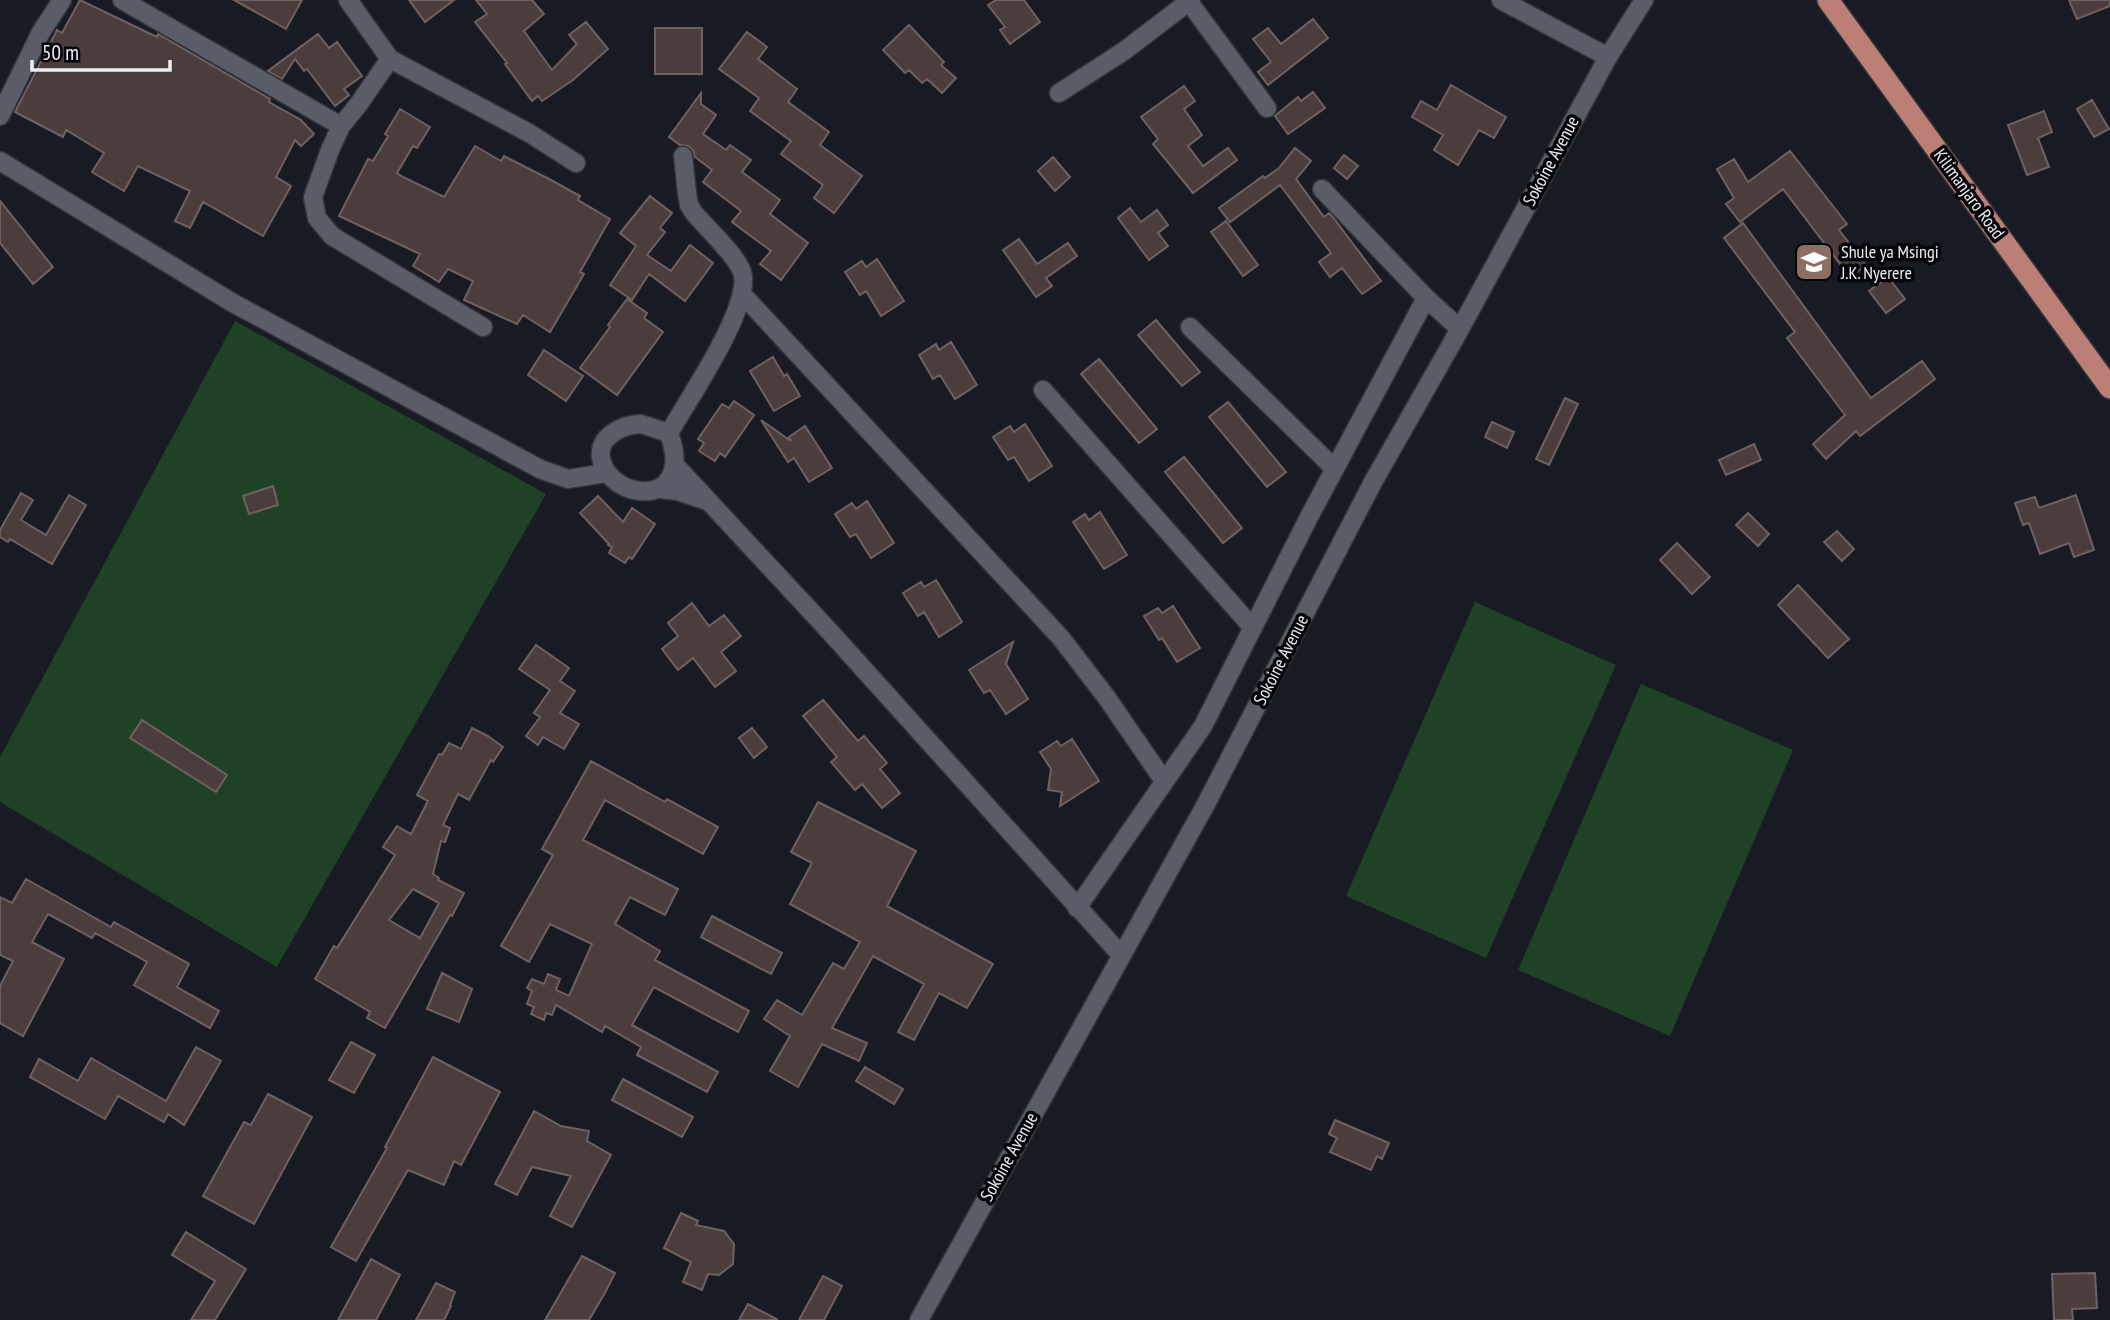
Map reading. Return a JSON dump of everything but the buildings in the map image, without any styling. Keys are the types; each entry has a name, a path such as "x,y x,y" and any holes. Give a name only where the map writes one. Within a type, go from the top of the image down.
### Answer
{"main road":[{"name":"Kilimanjaro Road","path":"1828,0 2110,388"}],"street":[{"path":"0,116 41,32 62,0"},
{"path":"122,0 341,126"},
{"path":"348,0 390,59 529,133 576,163"},
{"path":"1501,0 1608,57"},
{"name":"Sokoine Avenue","path":"919,1320 1206,804 1373,482 1460,329 1608,57 1644,0"},
{"path":"1059,93 1124,51 1190,1 1267,108"},
{"path":"390,59 341,126 313,197 317,218 332,236 483,327"},
{"path":"661,489 670,479 675,465 669,433 737,314 743,295 742,272 735,260 689,205 683,156"},
{"path":"0,162 233,303 540,470 568,479 606,473"},
{"path":"1322,188 1426,298 1460,329"},
{"path":"743,295 1061,638 1107,698 1164,781"},
{"path":"1077,908 1203,726 1426,298"},
{"path":"1190,327 1335,469"},
{"path":"1043,390 1253,628"},
{"path":"669,433 641,424 627,425 613,432 603,442 601,456 606,473 617,483 633,491 678,491 710,502"},
{"path":"675,465 832,634 1121,955"}],"green space":[{"path":"235,321 546,494 277,967 0,802 0,757"},
{"path":"1475,602 1616,665 1486,958 1346,896"},
{"path":"1641,684 1793,750 1670,1036 1518,970"}],"place":[{"name":"Shule ya Msingi J.K. Nyerere","path":"1814,262"}]}
